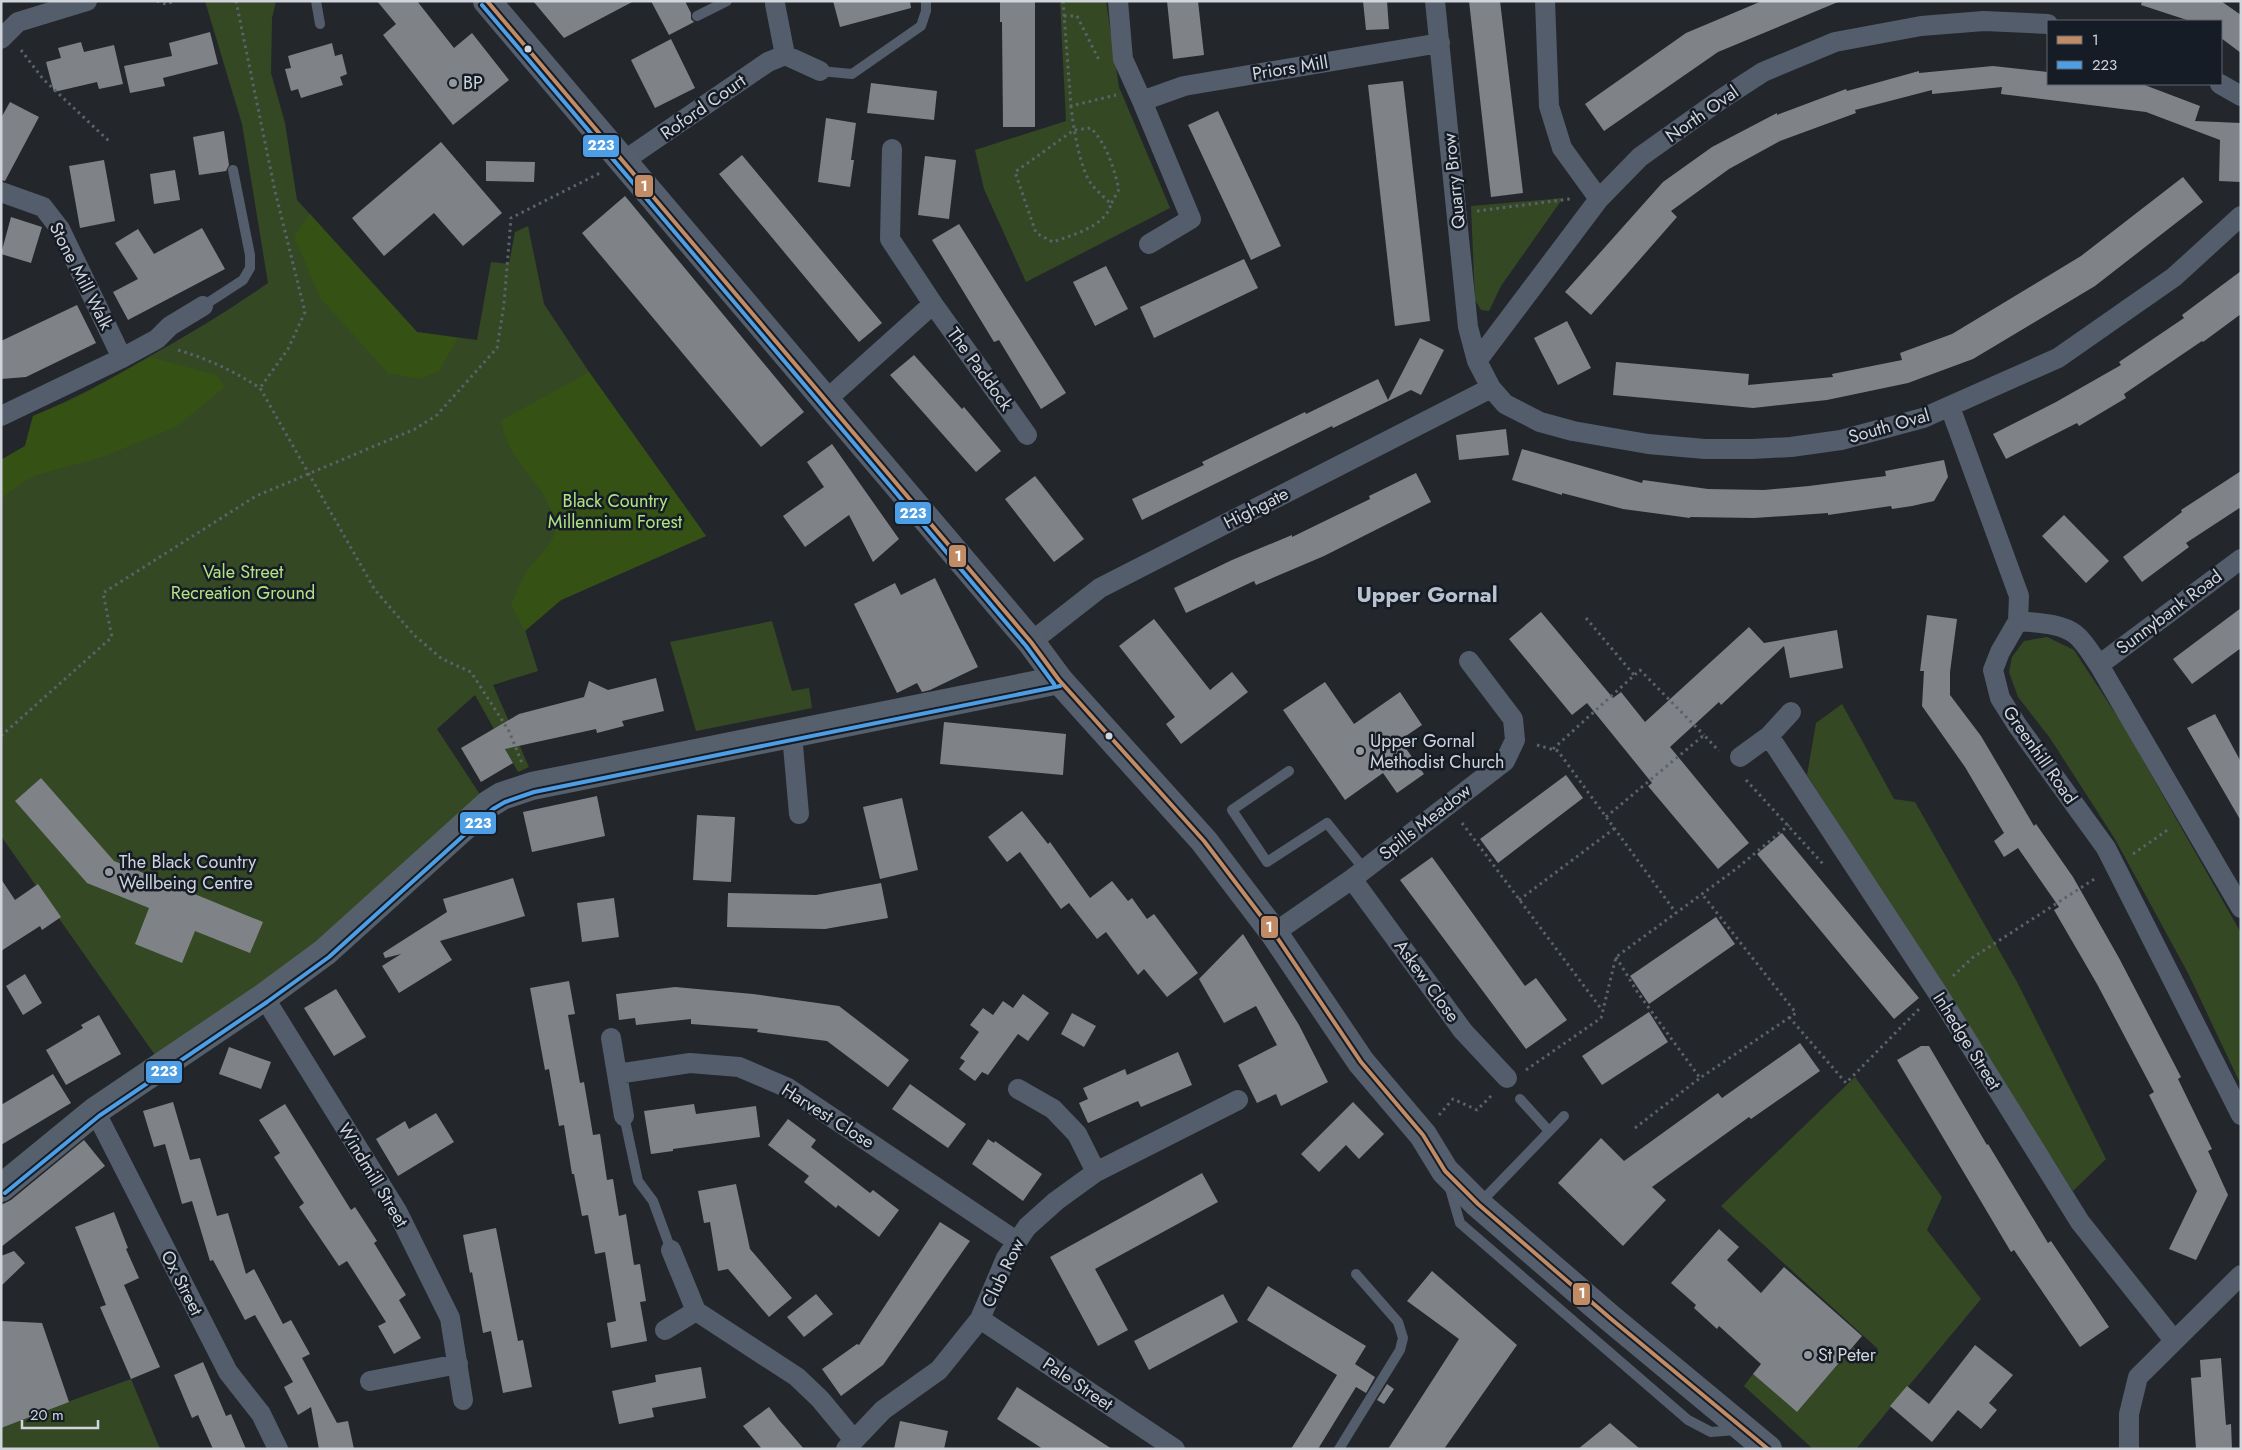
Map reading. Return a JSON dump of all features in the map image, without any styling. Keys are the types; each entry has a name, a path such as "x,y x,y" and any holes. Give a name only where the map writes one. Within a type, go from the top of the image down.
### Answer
{"main road":[{"path":"487,1 1031,642 1059,680 1204,841 1274,933 1361,1062 1423,1135 1445,1171 1478,1204 1610,1318 1768,1449"}],"street":[{"path":"5,36 18,22 87,1"},
{"path":"1118,1 1123,59 1191,219 1149,244"},
{"name":"Quarry Brow","path":"1435,1 1468,327 1477,361"},
{"path":"1545,1 1549,106 1562,148 1599,200"},
{"path":"774,2 785,55 820,71"},
{"name":"North Oval","path":"1477,361 1599,200 1640,157 1763,72 1835,42 1921,26 1984,21 2047,24"},
{"name":"Priors Mill","path":"1139,95 1440,43"},
{"name":"Roford Court","path":"622,162 768,62 785,55"},
{"path":"2222,85 2241,96"},
{"name":"The Paddock","path":"892,149 890,239 933,304 1027,435"},
{"name":"Stone Mill Walk","path":"1,192 44,207 60,229 122,358"},
{"name":"South Oval","path":"1491,388 1505,404 1540,422 1573,431 1648,444 1752,449 1791,447 1841,440 1914,420 1950,407 2058,358 2174,277 2241,216"},
{"path":"825,401 933,304"},
{"path":"1,416 122,358 151,342 170,326 203,306"},
{"path":"1477,361 1491,388"},
{"name":"Highgate","path":"1031,642 1100,588 1491,388"},
{"path":"1950,407 2019,596 2018,621 2056,626 2075,634 2099,665 2241,908"},
{"name":"Sunnybank Road","path":"2099,665 2241,560"},
{"name":"Greenhill Road","path":"2018,621 1993,670 2000,698 2017,725 2106,848 2241,1115"},
{"path":"1469,661 1513,719 1515,740"},
{"path":"1,1188 95,1111 264,997 325,952 489,804 502,796 532,786 1059,680"},
{"path":"1740,757 1769,736 1791,712"},
{"path":"792,734 799,814"},
{"name":"Inhedge Street","path":"1769,736 1937,992 2080,1222 2174,1339"},
{"name":"Spills Meadow","path":"1274,933 1358,874 1505,761 1515,740"},
{"name":"Askew Close","path":"1358,874 1463,1031 1510,1079"},
{"name":"Windmill Street","path":"264,997 397,1210 450,1318 464,1400"},
{"path":"611,1038 624,1116"},
{"name":"Harvest Close","path":"616,1074 690,1063 739,1067 788,1088 1016,1241"},
{"path":"1018,1089 1053,1109 1077,1134 1096,1172"},
{"name":"Club Row","path":"850,1444 883,1410 939,1370 980,1319 1006,1258 1026,1227 1056,1201 1096,1172 1238,1100"},
{"name":"Ox Street","path":"95,1111 228,1372 261,1414 278,1449"},
{"path":"671,1250 696,1311 796,1377 820,1399 850,1444"},
{"path":"2129,1449 2129,1414 2138,1377 2174,1339 2241,1275"},
{"path":"665,1330 696,1311"},
{"name":"Pale Street","path":"980,1319 1162,1445"},
{"path":"370,1381 458,1364"}],"lane":[{"path":"316,1 320,24"},
{"path":"697,16 727,1"},
{"path":"820,71 852,74 920,26 926,11 926,1"},
{"path":"203,306 243,280 250,268 250,255 233,170"},
{"path":"1289,770 1232,810 1267,862 1327,823 1358,874"},
{"path":"1520,1099 1549,1131"},
{"path":"624,1116 638,1181 653,1201 671,1250"},
{"path":"1478,1204 1564,1116"},
{"path":"1445,1171 1460,1223 1688,1420 1711,1432 1746,1430"},
{"path":"1339,1449 1400,1350 1403,1338 1398,1322 1356,1274"}],"path":[{"path":"157,1 166,4 175,1"},
{"path":"236,1 275,191 305,312 288,349 260,388"},
{"path":"1063,1 1075,141 1091,184 1111,204"},
{"path":"1064,16 1077,16 1104,68"},
{"path":"5,36 43,79 111,143"},
{"path":"1112,86 1117,94"},
{"path":"1071,106 1117,94 1139,95"},
{"path":"1091,128 1100,138 1113,165 1119,189 1111,204 1110,210 1089,229 1052,242 1036,233 1015,172 1074,130 1091,128"},
{"path":"1,736 112,637 104,593 256,496 415,429 437,415 497,348 504,304 511,218 622,162"},
{"path":"1457,214 1571,199 1586,182"},
{"path":"151,342 201,357 234,371 260,388 375,590 414,635 442,659 470,672 510,731 532,786"},
{"path":"1586,618 1634,675"},
{"path":"1553,749 1640,670 1724,757 1740,757"},
{"path":"1606,817 1704,735"},
{"path":"1515,740 1558,751 1676,913"},
{"path":"1423,1135 1453,1099 1477,1110 1510,1079 1601,1018 1616,957 1702,894 1789,825 1744,778"},
{"path":"1448,805 1602,1010"},
{"path":"1789,1017 1846,1083 1972,958 2116,866 2187,816"},
{"path":"1519,900 1615,828"},
{"path":"1635,1128 1700,1078 1796,1013 1702,894"},
{"path":"1616,957 1638,993 1700,1078"}],"green space":[{"name":"Vale Street Recreation Ground","path":"205,1 276,1 272,18 271,73 285,123 297,200 417,332 477,340 491,262 509,264 515,232 528,226 544,304 589,372 706,536 561,600 525,630 538,671 493,685 529,767 518,772 475,695 437,729 481,796 283,975 155,1055 1,836 1,460 25,446 33,416 104,382 177,341 268,283 242,124"},
{"path":"1060,1 1106,1 1119,87 1170,208 1026,282 984,189 975,150 1066,121"},
{"path":"1563,198 1501,286 1489,311 1481,310 1475,300 1471,206"},
{"path":"310,214 417,332 458,338 439,371 420,379 388,373 321,299 294,237"},
{"path":"150,357 216,375 225,387 176,427 105,456 33,476 1,498 1,460 25,446 33,416 74,399"},
{"name":"Black Country Millennium Forest","path":"589,372 706,536 561,600 525,631 511,604 524,576 553,538 556,523 539,489 509,446 502,420"},
{"path":"772,621 792,691 809,688 812,708 696,731 670,642"},
{"path":"2047,637 2074,650 2123,725 2241,933 2241,1085 2188,973 2115,839 2050,738 2018,697 2009,672 2012,657 2024,641"},
{"path":"1842,704 1894,799 1915,802 2017,982 2106,1159 2073,1191 1807,775 1816,723"},
{"path":"1855,1077 1942,1197 1927,1230 1981,1299 1856,1449 1813,1449 1744,1386 1753,1374 1797,1412 1853,1347 1869,1360 1878,1349 1721,1206"},
{"path":"131,1379 160,1449 1,1449 1,1426"}],"building":[{"path":"377,1 417,1 454,48 472,33 509,80 453,125 383,35 396,24"},
{"path":"533,1 634,1 564,38"},
{"path":"651,1 685,1 691,13 691,19 694,22 669,35"},
{"path":"833,1 910,1 911,8 840,27"},
{"path":"1000,1 1035,1 1035,127 1003,127"},
{"path":"1167,1 1198,1 1204,55 1173,59"},
{"path":"1363,1 1387,1 1389,29 1366,30"},
{"path":"1469,1 1500,1 1523,193 1491,197"},
{"path":"1762,1 1838,2 1718,52 1604,131 1585,104 1686,33"},
{"path":"2142,1 2221,1 2241,15 2241,53 2222,39 2222,20 2187,20 2141,5"},
{"path":"210,32 218,64 163,78 165,86 130,93 124,66 172,56 169,43"},
{"path":"671,39 695,88 655,108 631,60"},
{"path":"81,42 84,52 114,45 123,84 99,89 97,82 54,92 46,62 61,58 58,48"},
{"path":"332,43 335,56 342,54 347,74 340,77 343,85 301,98 298,89 291,91 285,69 291,68 288,56"},
{"path":"1993,66 2047,72 2047,85 2145,85 2200,106 2195,121 2241,123 2241,182 2219,181 2220,140 2146,112 2001,94 2002,87 1932,94 1932,90 1855,110 1856,113 1780,141 1729,169 1671,211 1677,217 1591,315 1565,292 1663,182 1712,147 1777,113 1777,115 1846,89 1847,91 1919,71 1919,73"},
{"path":"1403,81 1430,321 1395,326 1368,85"},
{"path":"871,83 937,91 934,120 867,113"},
{"path":"10,102 39,117 5,181 1,180 1,118"},
{"path":"1218,111 1281,246 1251,260 1188,125"},
{"path":"826,118 856,123 851,160 854,160 850,187 818,182"},
{"path":"224,131 229,165 226,171 199,175 193,137"},
{"path":"441,142 502,213 463,246 434,213 384,256 352,218"},
{"path":"742,155 882,323 859,342 719,174"},
{"path":"925,156 956,160 949,219 918,215"},
{"path":"104,160 115,221 80,228 69,166"},
{"path":"486,161 535,162 534,182 486,181"},
{"path":"175,170 180,200 154,204 150,174"},
{"path":"2183,177 2203,202 2095,286 1973,359 1908,383 1827,400 1753,408 1613,395 1616,362 1749,374 1748,385 1833,377 1832,374 1902,360 1900,353 1952,334 2081,256"},
{"path":"625,196 804,412 761,447 582,233"},
{"path":"11,217 42,227 31,263 1,254"},
{"path":"959,224 1066,393 1041,409 999,340 994,342 932,240"},
{"path":"202,228 225,269 128,320 113,292 138,279 115,243 138,229 154,254"},
{"path":"1244,259 1258,288 1154,338 1140,307"},
{"path":"1106,266 1128,309 1095,326 1073,282"},
{"path":"2241,271 2241,314 2203,342 2124,394 2126,398 2079,426 2077,423 2006,459 1993,434 2056,402 2121,365 2119,362 2184,318 2182,315"},
{"path":"77,305 96,343 26,377 1,379 1,341"},
{"path":"1567,321 1591,368 1558,385 1534,338"},
{"path":"1420,338 1444,350 1421,395 1411,390 1333,428 1332,426 1142,520 1132,499 1204,465 1202,462 1378,379 1388,400"},
{"path":"914,355 962,409 964,407 1001,451 976,472 890,375"},
{"path":"1506,429 1509,455 1459,460 1456,435"},
{"path":"832,444 899,539 873,562 849,515 805,547 783,516 824,487 807,462"},
{"path":"1522,449 1642,483 1643,480 1708,489 1764,490 1809,486 1886,476 1885,471 1944,460 1948,477 1934,501 1912,506 1892,509 1891,506 1828,515 1828,513 1754,518 1690,518 1623,509 1562,493 1562,495 1512,480"},
{"path":"2241,471 2241,507 2186,543 2189,547 2142,582 2123,557 2182,512 2181,510"},
{"path":"1416,473 1431,502 1324,556 1256,585 1254,581 1186,613 1174,588 1232,560 1292,535 1292,537 1370,499 1369,496"},
{"path":"1035,476 1084,539 1054,562 1005,499"},
{"path":"2064,515 2109,561 2086,583 2042,536"},
{"path":"935,578 978,667 930,690 922,692 917,683 897,693 854,604 895,583 901,595"},
{"path":"2241,608 2241,648 2192,684 2173,659"},
{"path":"1541,612 1613,698 1621,692 1645,722 1749,627 1764,643 1837,630 1843,668 1790,678 1784,646 1721,705 1719,702 1670,747 1749,843 1718,869 1648,786 1652,783 1587,703 1572,715 1509,639"},
{"path":"1927,615 1957,619 1950,672 1950,695 1981,736 2034,826 2036,824 2073,877 2119,958 2181,1077 2178,1079 2212,1149 2208,1151 2228,1195 2196,1260 2169,1249 2197,1191 2149,1095 2154,1092 2097,984 2054,910 2059,907 2018,848 2004,857 1994,841 2004,833 1965,767 1922,706 1924,671 1920,671"},
{"path":"1154,619 1210,690 1232,672 1248,692 1181,744 1166,724 1175,717 1119,646"},
{"path":"656,678 664,711 622,721 624,726 597,733 596,729 505,749 513,763 481,782 461,748 519,714 584,697 589,681 608,690"},
{"name":"Upper Gornal Methodist Church","path":"1325,682 1354,724 1400,692 1422,725 1400,740 1424,774 1397,793 1383,773 1345,800 1283,710"},
{"path":"2215,714 2241,762 2241,821 2187,728"},
{"path":"944,722 1066,734 1063,775 940,764"},
{"path":"1566,775 1583,798 1498,863 1480,839"},
{"name":"The Black Country Wellbeing Centre","path":"41,778 114,861 263,922 250,953 195,931 182,963 135,944 149,908 87,883 15,801"},
{"path":"597,796 605,836 532,852 523,812"},
{"path":"902,798 918,870 880,879 863,807"},
{"path":"1022,811 1048,844 1050,842 1090,898 1112,881 1128,901 1132,898 1147,919 1154,914 1198,973 1167,997 1144,969 1138,975 1106,932 1097,939 1069,903 1061,909 1020,852 1007,862 988,837"},
{"path":"697,815 735,817 731,882 693,880"},
{"path":"1782,833 1919,998 1894,1019 1757,854"},
{"path":"1432,857 1525,986 1536,978 1567,1020 1526,1049 1400,880"},
{"path":"513,878 525,916 440,941 452,960 399,993 382,966 401,954 385,958 383,953 447,912 443,899"},
{"path":"1,879 15,900 38,884 61,917 42,930 40,926 1,951"},
{"path":"881,883 888,918 825,929 727,927 728,893 816,895"},
{"path":"614,898 619,937 582,942 577,903"},
{"path":"1716,917 1735,944 1649,1004 1630,976"},
{"path":"1243,934 1299,1025 1328,1082 1281,1106 1276,1094 1257,1103 1238,1065 1277,1045 1256,1006 1224,1023 1199,979"},
{"path":"25,974 42,1003 23,1015 6,986"},
{"path":"569,981 575,1014 568,1015 580,1083 584,1082 593,1135 600,1134 607,1180 613,1179 619,1216 626,1214 634,1265 640,1264 646,1301 640,1302 647,1341 611,1348 607,1323 616,1321 605,1252 595,1254 588,1215 582,1216 574,1174 572,1174 564,1125 559,1126 549,1069 545,1070 530,988"},
{"path":"675,987 753,994 839,1006 909,1060 888,1087 827,1041 757,1032 758,1029 691,1024 691,1019 636,1025 635,1018 619,1020 616,994"},
{"path":"336,989 366,1037 334,1056 304,1008"},
{"path":"1023,994 1049,1013 1028,1041 1018,1034 988,1075 982,1072 975,1081 959,1069 965,1061 960,1058 979,1032 970,1025 983,1008 993,1015 1003,1001 1013,1008"},
{"path":"1649,1012 1668,1042 1602,1085 1582,1056"},
{"path":"1072,1013 1096,1026 1084,1047 1061,1034"},
{"path":"99,1015 121,1054 66,1085 46,1050 83,1028 81,1025"},
{"path":"1800,1043 1820,1071 1751,1119 1749,1117 1652,1187 1666,1200 1623,1246 1558,1183 1601,1138 1624,1161 1718,1093 1722,1098"},
{"path":"1921,1046 1929,1046 1987,1145 2048,1243 2051,1241 2109,1327 2080,1347 2014,1250 2011,1252 1897,1060"},
{"path":"229,1047 271,1062 261,1089 219,1074"},
{"path":"1178,1052 1192,1085 1141,1107 1138,1101 1088,1123 1079,1103 1088,1099 1083,1088 1125,1069 1127,1075"},
{"path":"53,1074 71,1103 1,1145 1,1105"},
{"path":"910,1084 966,1124 948,1148 892,1109"},
{"path":"173,1102 190,1160 200,1158 217,1216 228,1213 246,1274 254,1269 283,1324 291,1320 310,1354 302,1358 337,1423 348,1421 354,1449 319,1449 311,1407 298,1415 284,1387 293,1382 255,1315 245,1320 213,1260 210,1261 192,1201 182,1204 165,1144 154,1147 143,1111"},
{"path":"1353,1102 1384,1134 1359,1159 1346,1145 1319,1172 1301,1154"},
{"path":"285,1104 351,1210 355,1207 377,1241 374,1243 406,1295 399,1300 421,1338 394,1354 378,1326 386,1322 347,1261 339,1266 299,1207 304,1203 274,1157 280,1153 259,1120"},
{"path":"694,1104 696,1114 756,1106 760,1137 673,1149 673,1151 651,1154 644,1111"},
{"path":"436,1113 454,1142 398,1176 376,1139 405,1121 409,1129"},
{"path":"788,1119 816,1140 811,1147 870,1193 873,1190 899,1210 879,1237 838,1205 836,1208 804,1182 809,1176 768,1145"},
{"path":"988,1139 994,1143 995,1141 1042,1174 1023,1201 972,1164"},
{"path":"84,1140 105,1166 1,1247 1,1205 11,1200"},
{"path":"1202,1173 1218,1202 1095,1269 1128,1330 1098,1346 1050,1257"},
{"path":"736,1184 750,1249 792,1298 769,1317 728,1269 718,1271 710,1222 704,1223 698,1191"},
{"path":"114,1212 128,1248 126,1249 139,1278 124,1285 160,1367 131,1379 100,1307 106,1305 75,1227"},
{"path":"940,1222 970,1241 883,1365 841,1396 822,1369 857,1344 859,1345"},
{"path":"496,1228 518,1341 523,1340 532,1387 503,1393 491,1331 483,1333 463,1235"},
{"path":"1719,1229 1739,1247 1727,1260 1761,1293 1784,1267 1862,1336 1797,1412 1753,1374 1761,1364 1719,1326 1717,1329 1694,1308 1696,1305 1671,1283"},
{"path":"14,1251 25,1263 1,1286 1,1256"},
{"path":"1432,1271 1517,1345 1444,1449 1388,1449 1459,1339 1407,1301"},
{"path":"1268,1286 1366,1346 1355,1364 1375,1377 1366,1393 1356,1387 1318,1449 1291,1449 1337,1375 1247,1320"},
{"path":"816,1294 833,1314 804,1337 787,1317"},
{"path":"1223,1294 1238,1322 1149,1370 1134,1341"},
{"path":"1,1321 42,1323 69,1402 1,1428"},
{"path":"1975,1345 2013,1375 1989,1403 1997,1410 1981,1429 1958,1410 1932,1442 1890,1406 1907,1386 1929,1404"},
{"path":"2221,1358 2226,1425 2231,1424 2232,1449 2196,1449 2191,1378 2201,1377 2200,1360"},
{"path":"203,1362 226,1416 231,1414 246,1449 213,1449 198,1415 192,1418 174,1375"},
{"path":"701,1367 706,1398 652,1408 654,1417 619,1424 612,1391 656,1382 655,1375"},
{"path":"1387,1384 1394,1389 1384,1404 1377,1400"},
{"path":"1017,1387 1112,1449 1043,1449 997,1419"},
{"path":"769,1407 804,1449 762,1449 743,1426"},
{"path":"900,1421 948,1431 944,1449 894,1449"},
{"path":"1610,1423 1640,1449 1578,1449"}],"transit line":[{"name":"1","path":"487,1 1031,642 1059,680 1204,841 1274,933 1361,1062 1423,1135 1445,1171 1478,1204 1610,1318 1768,1449"},
{"name":"223","path":"482,5 1026,646 1054,684"},
{"name":"223","path":"5,1193 99,1116 267,1002 329,957 493,809 505,802 534,792 1060,686"}],"place":[{"name":"BP","path":"453,83"},
{"name":"Upper Gornal Methodist Church","path":"1360,751"},
{"name":"The Black Country Wellbeing Centre","path":"109,872"},
{"name":"St Peter","path":"1808,1355"}],"district":[{"name":"Upper Gornal","path":"1427,594"}]}
